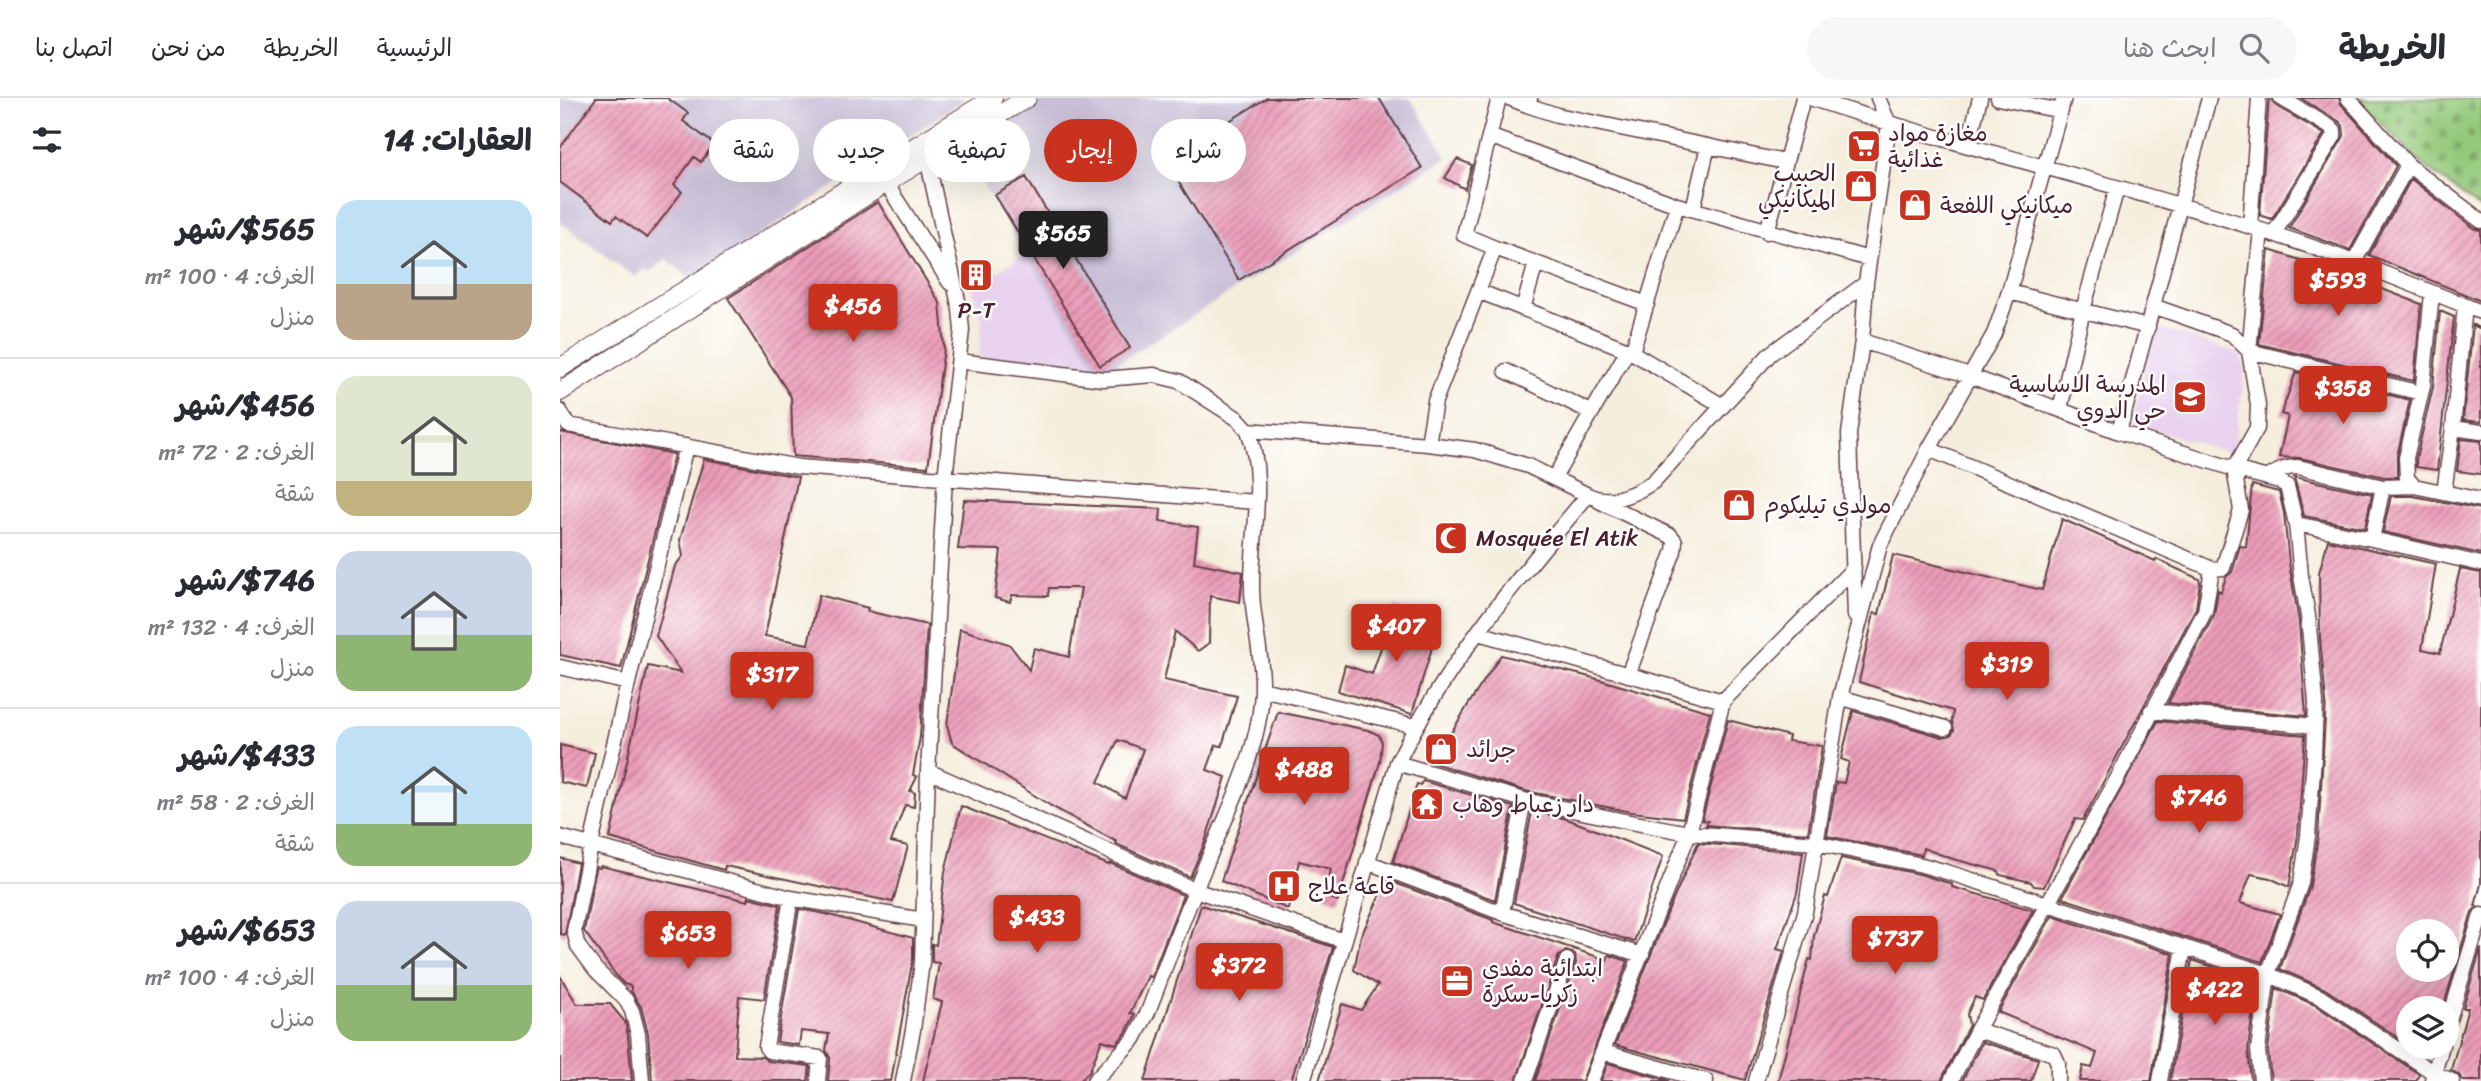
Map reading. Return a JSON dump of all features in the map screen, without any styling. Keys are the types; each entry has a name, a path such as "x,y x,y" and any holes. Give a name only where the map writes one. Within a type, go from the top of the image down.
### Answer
{"street":[{"path":"910,159 993,98"},
{"path":"923,151 1027,98"},
{"path":"1499,98 1464,235 1647,304"},
{"path":"1509,98 1529,101 1557,115 1786,162"},
{"path":"1767,232 1803,98"},
{"path":"1810,98 1889,124 2181,205 2354,262 2481,312"},
{"path":"1856,632 1849,434 1862,341 1866,282 1889,124 1878,98"},
{"path":"1968,145 1980,98"},
{"path":"1756,1081 1805,912 1840,697 1880,545 1928,449 1994,334 2009,292 2062,105 1998,98"},
{"path":"2119,432 2209,98"},
{"path":"1928,449 2212,569 2223,568 2241,510 2234,469 2257,428 2258,405 2249,351 2262,231 2259,98"},
{"path":"2262,231 2334,136 2334,130 2330,127 2281,98"},
{"path":"2348,98 2408,165 2481,221"},
{"path":"1489,136 1677,205 1869,259"},
{"path":"1693,209 1709,146"},
{"path":"903,1081 914,1030 922,962 928,771 945,478 962,330 957,293 923,151"},
{"path":"2354,262 2408,165"},
{"path":"560,368 874,182"},
{"path":"560,392 875,182"},
{"path":"885,182 957,293"},
{"path":"2060,410 2083,310 2117,188"},
{"path":"1554,478 1591,412 1630,351 1677,205"},
{"path":"1429,444 1435,401 1495,248"},
{"path":"1524,309 1536,263"},
{"path":"1591,496 1616,499 1638,492 1653,482 1770,354 1866,282"},
{"path":"1478,291 1630,351 1723,406"},
{"path":"2009,292 2148,327"},
{"path":"2414,486 2405,471 2421,393 2432,293"},
{"path":"2153,306 2232,334 2249,351 2421,393"},
{"path":"2444,492 2454,428 2465,306"},
{"path":"1862,341 1970,376 2119,432 2287,486 2296,524 2309,629 2316,702 2315,726 2306,857 2301,883 2269,974 2258,1050 2261,1081"},
{"path":"959,361 1103,379 1154,374 1167,377 1179,381 1238,419 1248,430 1255,451 1258,477 1251,584 1262,689 1256,727 1243,777 1195,890 1148,1012 1134,1040 1094,1081"},
{"path":"1506,371 1591,412"},
{"path":"560,411 568,425 799,467 1256,502"},
{"path":"2454,428 2481,432"},
{"path":"1248,430 1429,444 1503,457 1554,478 1671,537 1675,541 1675,551 1628,676"},
{"path":"642,1081 638,1034 632,1011 626,1000 595,969 578,946 574,931 628,683 686,446"},
{"path":"2267,478 2279,470 2298,467 2383,487 2414,486 2481,500"},
{"path":"2372,539 2383,487"},
{"path":"1303,1081 1397,762 1415,726 1504,595 1591,496"},
{"path":"2296,524 2481,564"},
{"path":"1591,1081 1689,833 1723,701 1854,568"},
{"path":"1951,1081 2116,781 2205,611 2212,569"},
{"path":"1478,633 1723,701"},
{"path":"560,667 628,683"},
{"path":"1262,689 1415,726"},
{"path":"1840,697 1945,729"},
{"path":"2151,711 2315,726"},
{"path":"1397,762 1524,800 1689,833 1816,844 1922,865 2269,974 2320,997 2433,1077 2452,1081"},
{"path":"928,771 1195,890 1345,941"},
{"path":"1502,913 1524,800"},
{"path":"560,836 791,898 923,920"},
{"path":"1367,862 1502,913 1642,955"},
{"path":"791,898 766,1047 778,1054 820,1058 818,1081"},
{"path":"2456,996 2481,915"},
{"path":"2160,1081 2184,948"},
{"path":"1525,1081 1567,960"},
{"path":"1977,1030 2054,1054 2058,1063 2058,1081"},
{"path":"1603,1052 1706,1081"},
{"path":"2433,1077 2438,1059"}],"shaded area":[{"path":"560,98 966,98 934,119 924,119 924,126 910,135 910,119 813,119 813,182 840,182 692,280 666,259 650,272 645,269 635,277 560,222"},
{"path":"1046,98 1410,98 1447,157 1100,374 982,182 1030,182 1030,119 1012,119"},
{"path":"1026,253 1096,368 1087,373 979,357 982,319 972,288"},
{"name":"المدرسة الاساسية حي الدوي","path":"2157,327 2239,353 2245,370 2233,454 2131,423"}],"green space":[{"path":"2356,98 2481,98 2481,209 2422,164"}],"building":[{"path":"596,98 667,98 688,113 683,121 709,140 709,151 701,162 694,157 674,185 682,192 647,238 616,216 612,221 560,182 560,148"},
{"path":"1267,98 1379,98 1422,168 1239,280 1179,182 1246,182 1246,119 1232,119"},
{"path":"2269,98 2276,106 2324,134 2272,219 2260,215"},
{"path":"2300,98 2339,98 2341,104 2396,166 2350,250 2289,228 2344,136 2340,122"},
{"path":"1457,159 1472,165 1465,189 1445,178"},
{"path":"2411,179 2475,229 2481,230 2481,301 2369,255"},
{"path":"1017,182 1029,182 1130,348 1100,366 995,195"},
{"path":"878,202 940,303 944,348 928,467 793,456 791,397 728,298"},
{"path":"2269,250 2335,271 2421,304 2414,381 2259,344"},
{"name":"P-T","path":"977,264 986,278 975,286 966,272"},
{"path":"2440,311 2454,317 2437,470 2416,467 2416,459 2433,387"},
{"path":"2473,325 2481,329 2481,422 2463,420"},
{"path":"2296,372 2410,400 2397,456 2397,477 2384,477 2300,458 2279,457 2288,416 2281,414"},
{"path":"560,432 674,454 621,668 560,655"},
{"path":"2461,439 2481,441 2481,474 2457,471"},
{"path":"704,459 798,477 765,636 808,644 819,595 868,608 867,611 927,625 920,737 913,775 917,777 910,791 915,793 914,807 905,805 891,842 908,846 893,902 725,866 724,870 610,838 648,666 681,673 656,636 675,566 683,556 680,540"},
{"path":"2294,477 2372,494 2365,528 2304,516"},
{"path":"2252,485 2279,492 2284,513 2299,622 2306,716 2168,703 2214,615 2218,590 2221,592 2226,577 2232,572 2240,546 2246,547"},
{"path":"2391,496 2413,496 2481,509 2481,554 2383,532"},
{"path":"964,500 1161,509 1160,521 1198,527 1194,562 1243,572 1240,602 1210,596 1209,643 1198,651 1175,631 1164,680 1237,696 1222,746 1216,745 1207,770 1226,777 1205,842 1190,877 1116,844 1117,842 1051,806 952,743 947,725 960,629 1009,644 1029,670 1034,648 1069,657 1081,588 1049,588 1048,596 1012,595 1010,602 995,598 1001,550 958,549","holes":["1118,740 1143,749 1125,798 1098,782"]},
{"path":"2062,519 2155,561 2156,559 2199,579 2200,582 2196,608 2083,820 2075,819 2044,887 2034,886 2031,882 2000,875 1999,871 1923,848 1922,855 1827,836 1836,782 1844,783 1849,762 1841,759 1853,711 1942,737 1951,735 1954,730 1953,711 1859,682 1874,613 1879,614 1893,555 2042,590"},
{"path":"2328,540 2436,564 2422,649 2440,653 2460,569 2481,573 2481,884 2475,906 2477,907 2472,912 2459,955 2459,919 2396,919 2396,982 2451,982 2447,996 2396,996 2396,1036 2325,989 2280,969 2310,886 2318,837 2326,702 2320,638 2319,573"},
{"path":"1395,607 1440,621 1412,714 1338,691 1345,665 1372,674"},
{"path":"1501,655 1594,678 1710,712 1683,818 1632,812 1526,791 1433,763"},
{"path":"1278,712 1368,730 1379,735 1382,742 1380,762 1338,901 1325,896 1331,869 1299,861 1288,909 1221,881"},
{"path":"1728,720 1789,736 1788,741 1822,746 1808,833 1706,825 1708,821 1702,820"},
{"path":"2158,721 2305,735 2298,835 2289,887 2270,878 2251,874 2240,903 2280,914 2262,962 2062,898"},
{"path":"560,745 595,753 587,788 560,782"},
{"path":"1423,781 1513,807 1495,900 1393,862 1417,784 1420,785"},
{"path":"961,806 1109,865 1110,863 1183,895 1151,977 1148,976 1130,1013 1135,1014 1126,1033 1116,1044 1102,1040 1090,1070 1080,1081 923,1081 942,1002 933,999 939,963 932,962 932,944 936,945 945,872"},
{"path":"1532,811 1567,819 1663,856 1634,942 1514,903"},
{"path":"1698,843 1803,852 1797,893 1777,949 1784,951 1745,1080 1615,1045"},
{"path":"560,858 578,863 565,935 560,934"},
{"path":"1841,858 1919,874 1952,884 1952,887 2033,910 1983,1000 1975,997 1967,1014 1969,1025 1941,1081 1778,1081 1809,959 1812,960 1814,936 1825,896 1828,897"},
{"path":"596,867 748,901 749,897 780,905 764,999 739,996 735,1056 762,1057 768,1061 810,1066 808,1081 652,1081 648,1033 641,1007 631,991 631,986 618,978 584,931"},
{"name":"ابتدائية مفدي زكريا-سكرة","path":"1387,880 1493,922 1607,960 1609,955 1628,961 1582,1081 1535,1081 1576,963 1575,954 1566,951 1558,957 1516,1081 1319,1081 1342,1004 1361,1010 1378,985 1354,970 1361,936"},
{"path":"1201,905 1333,947 1291,1081 1145,1081"},
{"path":"799,909 913,938 913,958 891,1081 828,1081 830,1058 826,1050 829,1034 801,1031 799,1045 777,1042"},
{"path":"2052,916 2173,954 2151,1081 2080,1081 2083,1066 2092,1068 2097,1053 1998,1012"},
{"path":"2481,948 2481,1081 2463,1081 2451,1070 2454,1059 2459,1059 2459,1041 2468,1008 2463,1008"},
{"path":"2192,960 2257,981 2248,1049 2251,1081 2170,1081"},
{"path":"560,976 577,1004 610,1004 625,1022 632,1081 560,1081"},
{"path":"2276,988 2315,1005 2419,1074 2416,1081 2271,1081 2268,1050"},
{"path":"1982,1042 2038,1059 2031,1081 1962,1081"},
{"path":"1608,1063 1670,1081 1601,1081"}],"place":[{"name":"مغازة مواد غذائية","path":"1864,146"},
{"name":"الحبيب الميكانيكي","path":"1861,186"},
{"name":"ميكانيكي اللفعة","path":"1915,205"},
{"name":"P-T","path":"976,275"},
{"name":"المدرسة الاساسية حي الدوي","path":"2190,397"},
{"name":"مولدي تيليكوم","path":"1739,505"},
{"name":"Mosquée El Atik","path":"1451,538"},
{"name":"جرائد","path":"1441,749"},
{"name":"دار زعباط وهاب","path":"1427,804"},
{"name":"قاعة علاج","path":"1284,886"},
{"name":"ابتدائية مفدي زكريا-سكرة","path":"1457,981"}]}
